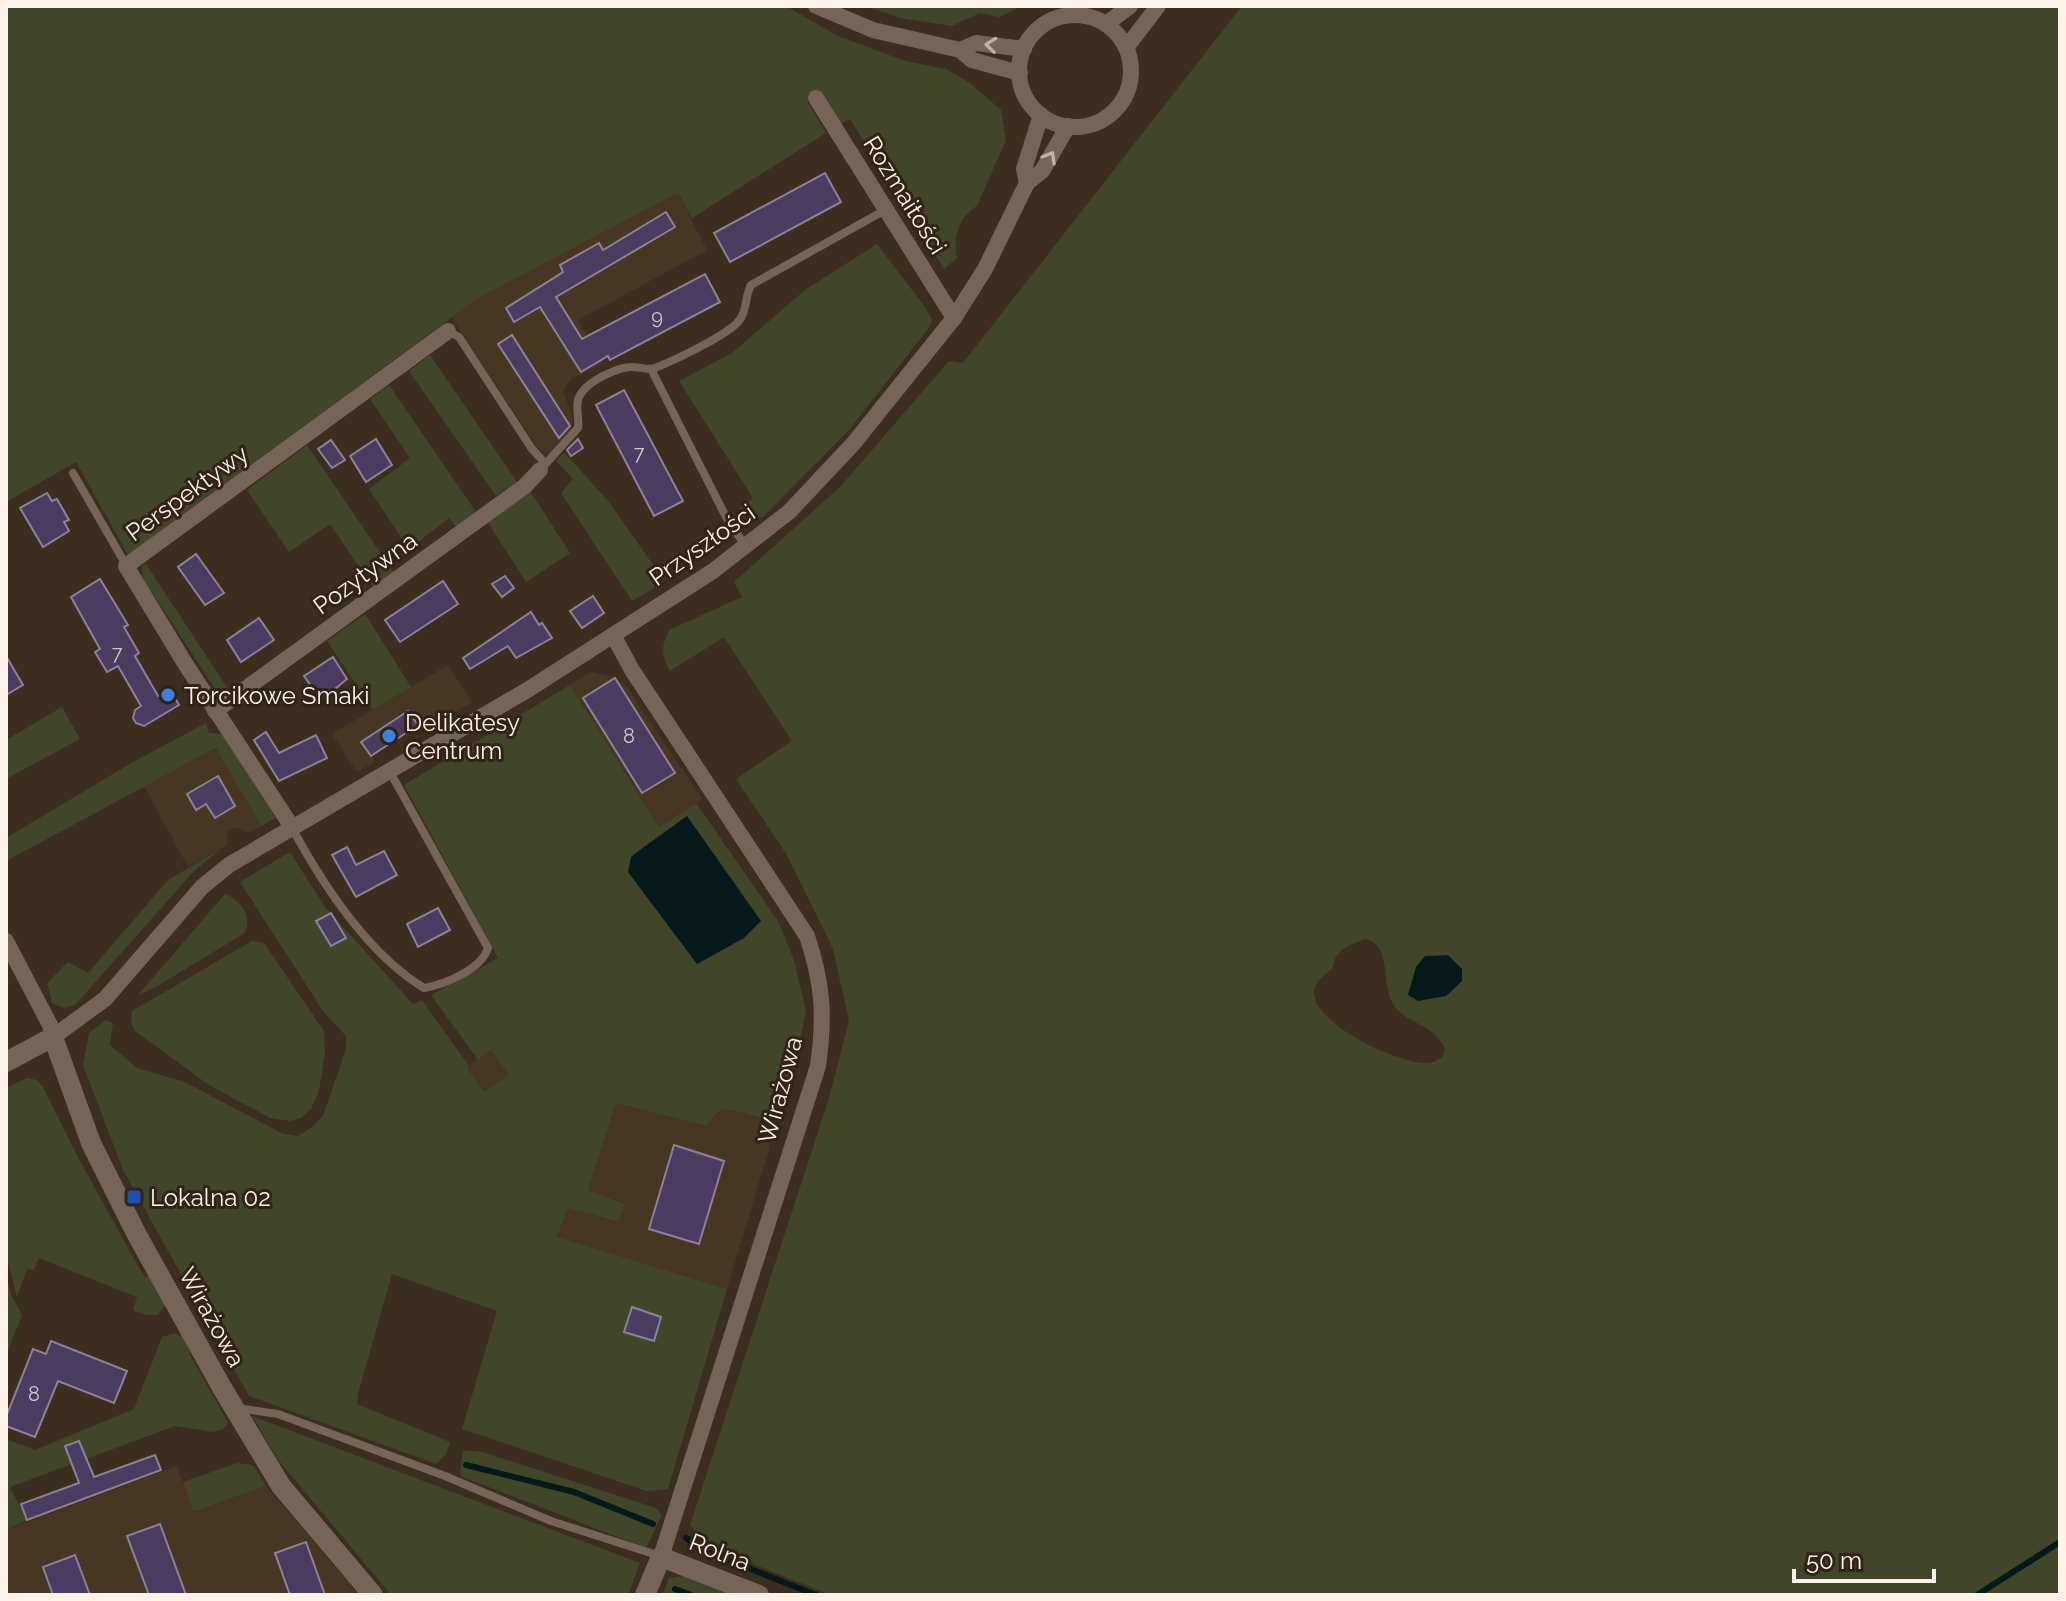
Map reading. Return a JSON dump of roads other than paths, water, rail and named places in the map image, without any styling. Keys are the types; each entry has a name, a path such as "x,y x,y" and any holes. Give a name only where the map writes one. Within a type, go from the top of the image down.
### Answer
{"street":[{"path":"816,6 845,20 897,37 960,50 972,60 1020,73"},
{"path":"1106,24 1130,6"},
{"path":"1126,48 1158,6"},
{"path":"1063,16 1090,17 1106,24 1126,48 1131,78 1121,103 1095,123 1068,126 1041,115 1026,96 1020,73 1024,49 1039,28 1063,16"},
{"path":"960,50 976,43 1024,49"},
{"name":"Rozmaitości","path":"816,98 954,318"},
{"name":"Przyszłości","path":"1027,183 1024,169 1041,115"},
{"name":"Przyszłości","path":"53,1037 105,999 209,880 248,852 529,689 713,571 746,547 814,487 853,444 954,318 985,269 1027,183 1042,171 1068,126"},
{"name":"Perspektywy","path":"292,827 215,711 126,566 448,331"},
{"name":"Pozytywna","path":"215,711 525,486 543,466"},
{"name":"Wirażowa","path":"613,635 632,670 807,936 819,970 823,1009 818,1066 661,1557 645,1595"},
{"path":"6,941 50,1025 53,1037 6,1062"},
{"name":"Wirażowa","path":"53,1037 103,1168 234,1408 281,1486 373,1595"},
{"name":"Rolna","path":"661,1557 759,1595"}],"lane":[{"path":"448,331 459,337 543,466 578,428 578,401 583,390 618,370 632,366 651,369 724,333 744,313 748,291 758,280 887,209"},
{"path":"651,369 726,517 746,547"},
{"path":"73,473 126,566"},
{"path":"292,827 321,879 406,977 424,988 438,985 478,964 488,948 390,772"},
{"path":"234,1408 278,1414 445,1476 551,1521 661,1557"}],"waterway":[{"path":"466,1465 574,1492 653,1524"},
{"path":"686,1538 700,1549 816,1595"},
{"path":"1977,1595 2060,1542"},
{"path":"675,1589 691,1595"}],"place":[{"name":"Torcikowe Smaki","path":"168,695"},
{"name":"Delikatesy Centrum","path":"389,736"},
{"name":"Lokalna 02","path":"134,1197"}]}
